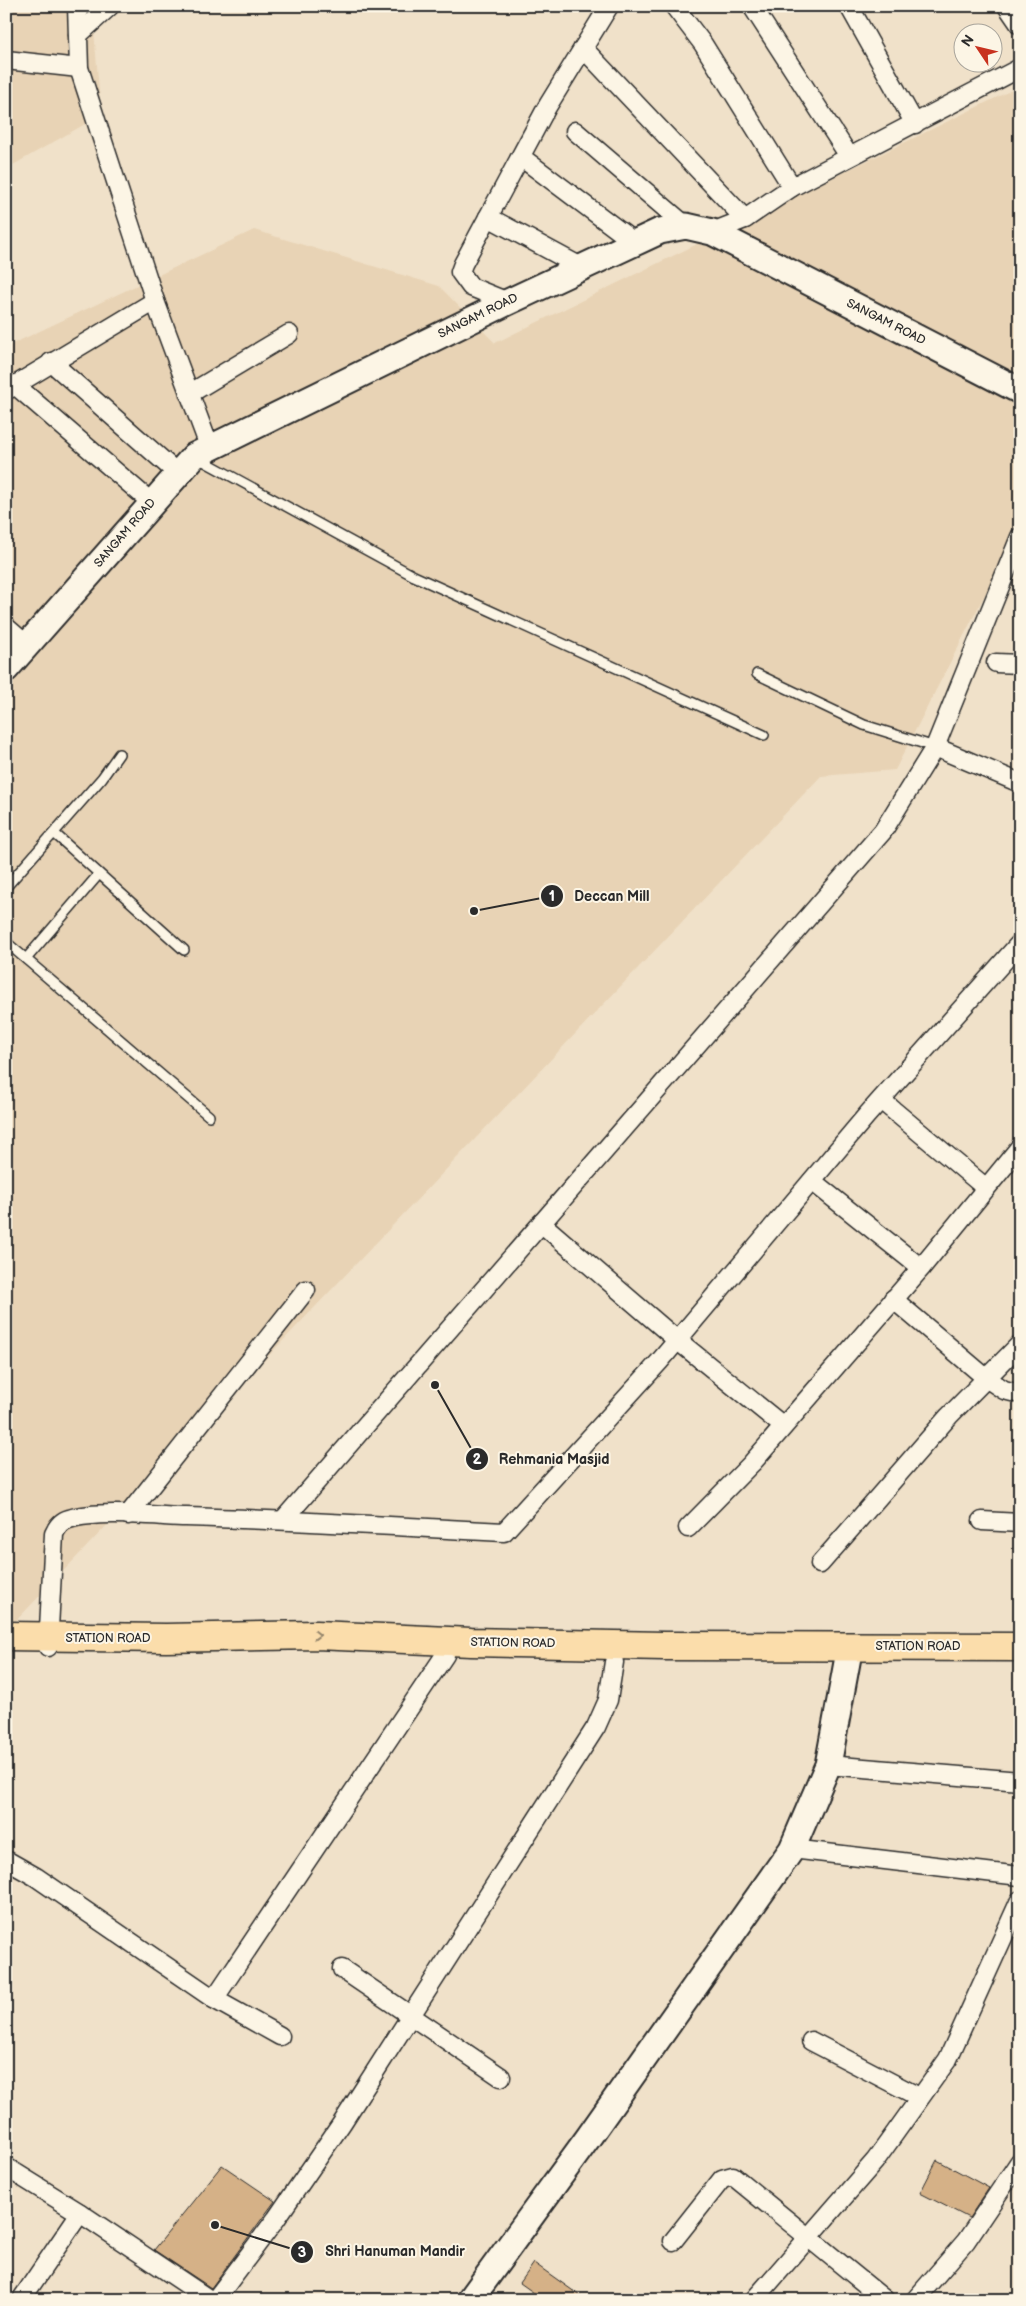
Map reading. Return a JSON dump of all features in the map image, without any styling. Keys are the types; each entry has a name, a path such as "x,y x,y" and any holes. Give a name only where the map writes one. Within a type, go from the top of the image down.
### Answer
{"main road":[{"name":"STATION ROAD","path":"6,1650 48,1644 166,1638 317,1635 471,1642 849,1653 1020,1663"},
{"name":"STATION ROAD","path":"6,1636 48,1644 446,1655 614,1662 1020,1646"}],"street":[{"path":"77,6 79,68 155,301 189,394 193,458"},
{"path":"78,35 110,6"},
{"path":"508,302 471,287 460,272 547,108 609,6"},
{"path":"674,6 703,44 792,187"},
{"path":"752,6 850,156"},
{"path":"849,6 915,124"},
{"path":"1007,6 1020,26"},
{"path":"583,48 745,219"},
{"path":"6,60 79,68"},
{"path":"712,232 745,219 792,187 1020,68"},
{"path":"574,130 686,226"},
{"path":"522,157 634,242"},
{"path":"488,217 581,267"},
{"name":"SANGAM ROAD","path":"6,669 193,458 508,302 660,231 686,226 712,232 1020,391"},
{"path":"152,503 11,388 51,362 155,301"},
{"path":"189,394 290,334"},
{"path":"51,362 193,458"},
{"path":"284,1519 883,831 935,747 1020,538"},
{"path":"6,627 28,646"},
{"path":"996,663 1020,664"},
{"path":"935,747 1020,783"},
{"path":"48,1644 54,1534 58,1526 66,1519 78,1516 128,1515 284,1519 504,1532 677,1340 881,1100 1020,943"},
{"path":"881,1100 986,1188"},
{"path":"688,1528 752,1463 921,1268 1020,1147"},
{"path":"812,1181 921,1268"},
{"path":"541,1223 677,1340 783,1426"},
{"path":"128,1515 306,1290"},
{"path":"893,1299 986,1378 1004,1390 1020,1394"},
{"path":"820,1564 949,1416 1020,1344"},
{"path":"982,1521 1020,1523"},
{"path":"470,2300 588,2138 792,1849 828,1765 849,1653"},
{"path":"214,1999 446,1655"},
{"path":"214,2300 276,2219 342,2123 596,1726 608,1700 614,1662"},
{"path":"828,1765 1020,1781"},
{"path":"792,1849 1020,1876"},
{"path":"6,1860 36,1877 214,1999 280,2036"},
{"path":"754,2300 891,2140 920,2096 948,2059 1020,1900"},
{"path":"342,1969 409,2017 500,2077"},
{"path":"811,2041 920,2096"},
{"path":"914,2300 966,2241 1020,2161"},
{"path":"6,2167 80,2213 210,2300"},
{"path":"672,2240 722,2179 727,2176 733,2176 885,2300"},
{"path":"22,2300 80,2213"}],"lane":[{"path":"193,458 414,576 764,734"},
{"path":"757,674 864,726 935,747"},
{"path":"6,887 102,778 119,754"},
{"path":"54,833 184,950"},
{"path":"26,959 99,874"},
{"path":"6,942 209,1116"}],"shaded area":[{"path":"6,6 92,6 101,115 6,169"},
{"path":"1020,86 1020,526 895,770 821,776 10,1627 6,1627 6,347 254,230 439,286 495,343"}],"building":[{"path":"937,2160 989,2188 969,2218 920,2193"},
{"path":"222,2165 275,2201 211,2288 154,2250"},
{"path":"534,2263 586,2300 544,2300 520,2283"}],"place":[{"name":"Deccan Mill","path":"474,911"},
{"name":"Rehmania Masjid","path":"435,1385"},
{"name":"Shri Hanuman Mandir","path":"215,2225"}]}
